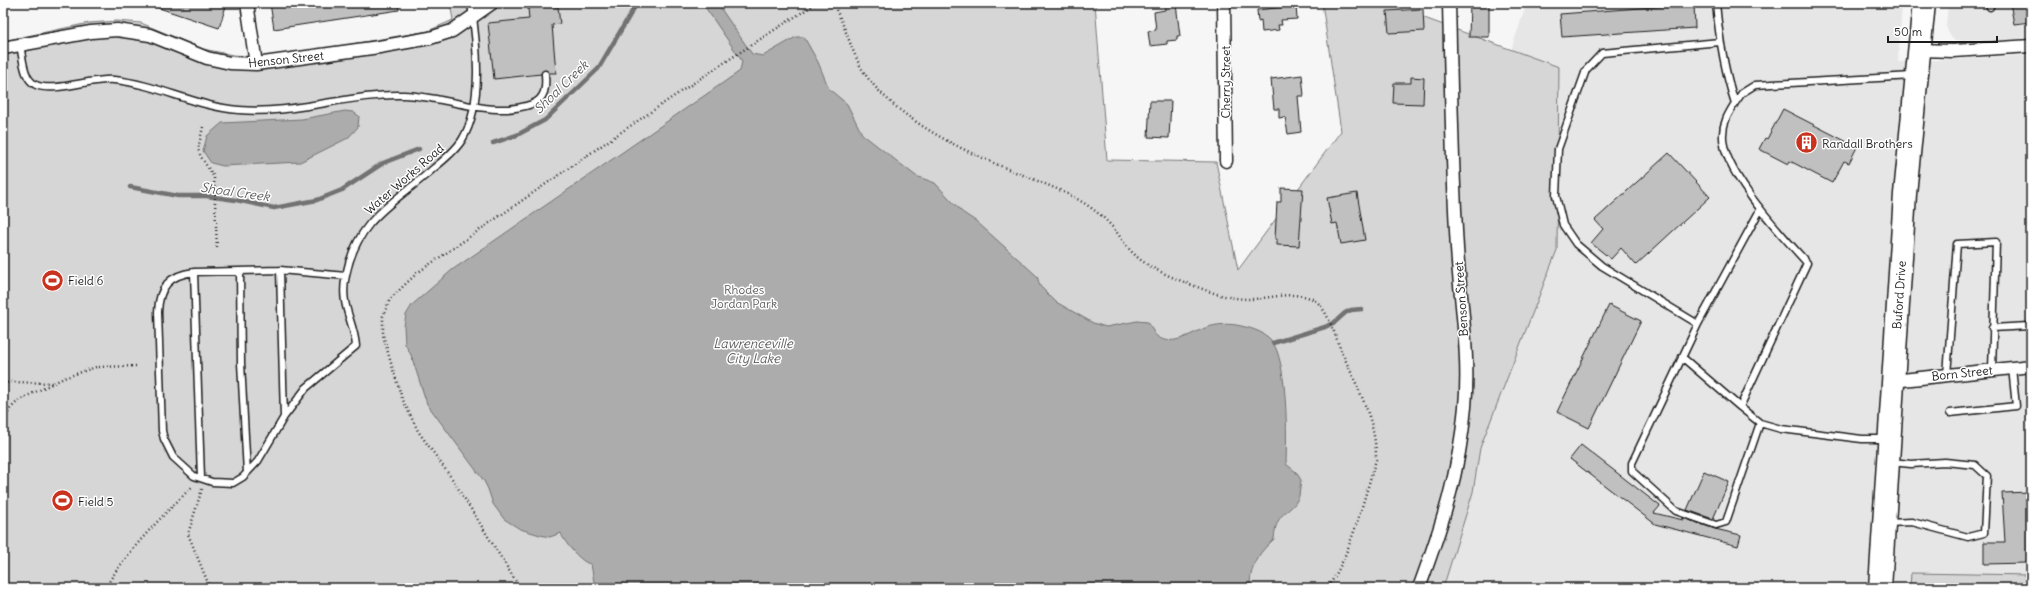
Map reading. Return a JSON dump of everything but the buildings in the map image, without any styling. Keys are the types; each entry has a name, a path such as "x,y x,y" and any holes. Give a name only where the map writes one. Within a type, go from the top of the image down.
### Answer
{"highway":[{"name":"Buford Drive","path":"1880,588 1905,194 1924,3"}],"street":[{"path":"247,3 256,64"},
{"path":"473,17 492,3"},
{"name":"Cherry Street","path":"1224,3 1226,161"},
{"name":"Benson Street","path":"1419,588 1444,518 1453,486 1465,406 1465,350 1457,240 1449,3"},
{"name":"Henson Street","path":"3,48 91,32 126,30 150,35 207,58 230,63 256,64 414,42 452,31 473,17"},
{"path":"1920,50 1953,51 2031,46"},
{"name":"Born Street","path":"1893,381 2031,366"}],"lane":[{"name":"Water Works Road","path":"284,417 306,388 356,346 345,305 346,276 356,245 365,228 384,208 429,173 452,152 462,140 475,107 476,38 471,3"},
{"path":"1716,3 1720,42 1728,81 1735,103"},
{"path":"1698,324 1602,266 1576,244 1563,225 1556,196 1558,150 1586,70 1602,52 1720,42"},
{"path":"20,45 26,74 30,81 44,88 107,79 129,82 208,106 245,111 290,109 386,94 425,97 475,107 494,109 534,104 545,91 545,74"},
{"path":"1740,407 1807,263 1760,210 1729,160 1722,135 1724,126 1735,103 1742,93 1755,85 1917,76"},
{"path":"1760,210 1698,324 1632,463 1632,471 1676,511 1716,525 1726,522 1760,423"},
{"path":"1947,375 1957,244 1996,242 1992,328 1992,370"},
{"path":"280,270 284,417 258,461 239,480 225,483 201,478 187,471 173,457 164,439 161,416 158,302 164,288 173,277 194,272 280,270 346,276"},
{"path":"240,271 241,363 247,473"},
{"path":"194,272 201,478"},
{"path":"1992,328 2029,326"},
{"path":"1682,357 1760,423 1780,429 1862,440 1889,439"},
{"path":"1950,413 2016,406 2012,368"},
{"path":"1883,523 1912,522 1968,537 1984,533 1987,476 1975,465 1946,462 1911,464 1887,461"}],"path":[{"path":"520,588 453,480 418,431 408,412 402,398 383,335 383,316 387,305 396,293 418,273 657,108 817,3"},
{"path":"832,3 858,60 870,82 897,107 924,126 986,159 1062,191 1082,202 1108,222 1136,256 1163,272 1206,290 1231,297 1250,299 1298,296 1310,298 1318,302 1325,312 1369,414 1375,437 1376,452 1376,460 1351,538 1336,576 1326,588"},
{"path":"203,127 198,149 201,158 214,177 214,213 217,249"},
{"path":"3,428 9,410 15,403 23,397 74,373 96,367 137,366"},
{"path":"3,384 10,382 54,383"},
{"path":"105,588 139,543 162,516 194,485"},
{"path":"202,489 188,534 210,588"}],"shaded area":[{"path":"1527,3 1902,3 1898,62 2031,55 2031,588 1443,588 1473,492 1480,448 1484,325 1512,47"},
{"path":"1948,3 2031,3 2031,38 1968,42 1955,40 1949,34 1946,26"}],"green space":[{"name":"Rhodes Jordan Park","path":"450,3 1095,3 1107,160 1216,162 1238,270 1341,131 1322,3 1383,3 1559,67 1557,250 1480,448 1473,492 1443,588 3,588 3,41 89,23 117,21 141,23 203,49 233,55 258,57 299,53 428,31 453,20"},
{"path":"1911,573 2031,575 2031,588 1910,588"}],"water":[{"name":"Lawrenceville City Lake","path":"717,3 752,54 763,56 796,37 804,37 818,62 829,89 847,104 862,134 916,176 935,183 962,212 977,222 1037,276 1040,286 1056,302 1093,323 1106,327 1137,321 1148,322 1157,336 1169,341 1188,336 1205,328 1228,324 1253,329 1271,340 1277,350 1281,364 1286,418 1286,464 1296,472 1301,480 1299,496 1296,502 1281,517 1275,529 1274,539 1259,555 1253,566 1250,588 595,588 591,564 587,563 573,552 562,537 561,533 550,537 540,535 520,529 504,519 493,504 484,481 427,404 411,355 405,344 404,326 406,315 412,305 452,270 740,71 742,61 703,4"},
{"path":"345,111 353,112 359,116 358,127 348,138 300,162 223,166 211,163 203,151 207,136 222,123 302,119"}],"waterway":[{"name":"Shoal Creek","path":"493,143 517,135 545,120 598,69 637,3"},
{"name":"Shoal Creek","path":"130,187 178,196 206,196 236,200 274,208 317,200 342,190 383,163 419,149"},
{"path":"1273,343 1325,327 1335,322 1351,310 1362,309"}],"place":[{"name":"Randall Brothers","path":"1806,143"},
{"name":"Field 6","path":"53,280"},
{"name":"Field 5","path":"62,501"}]}
